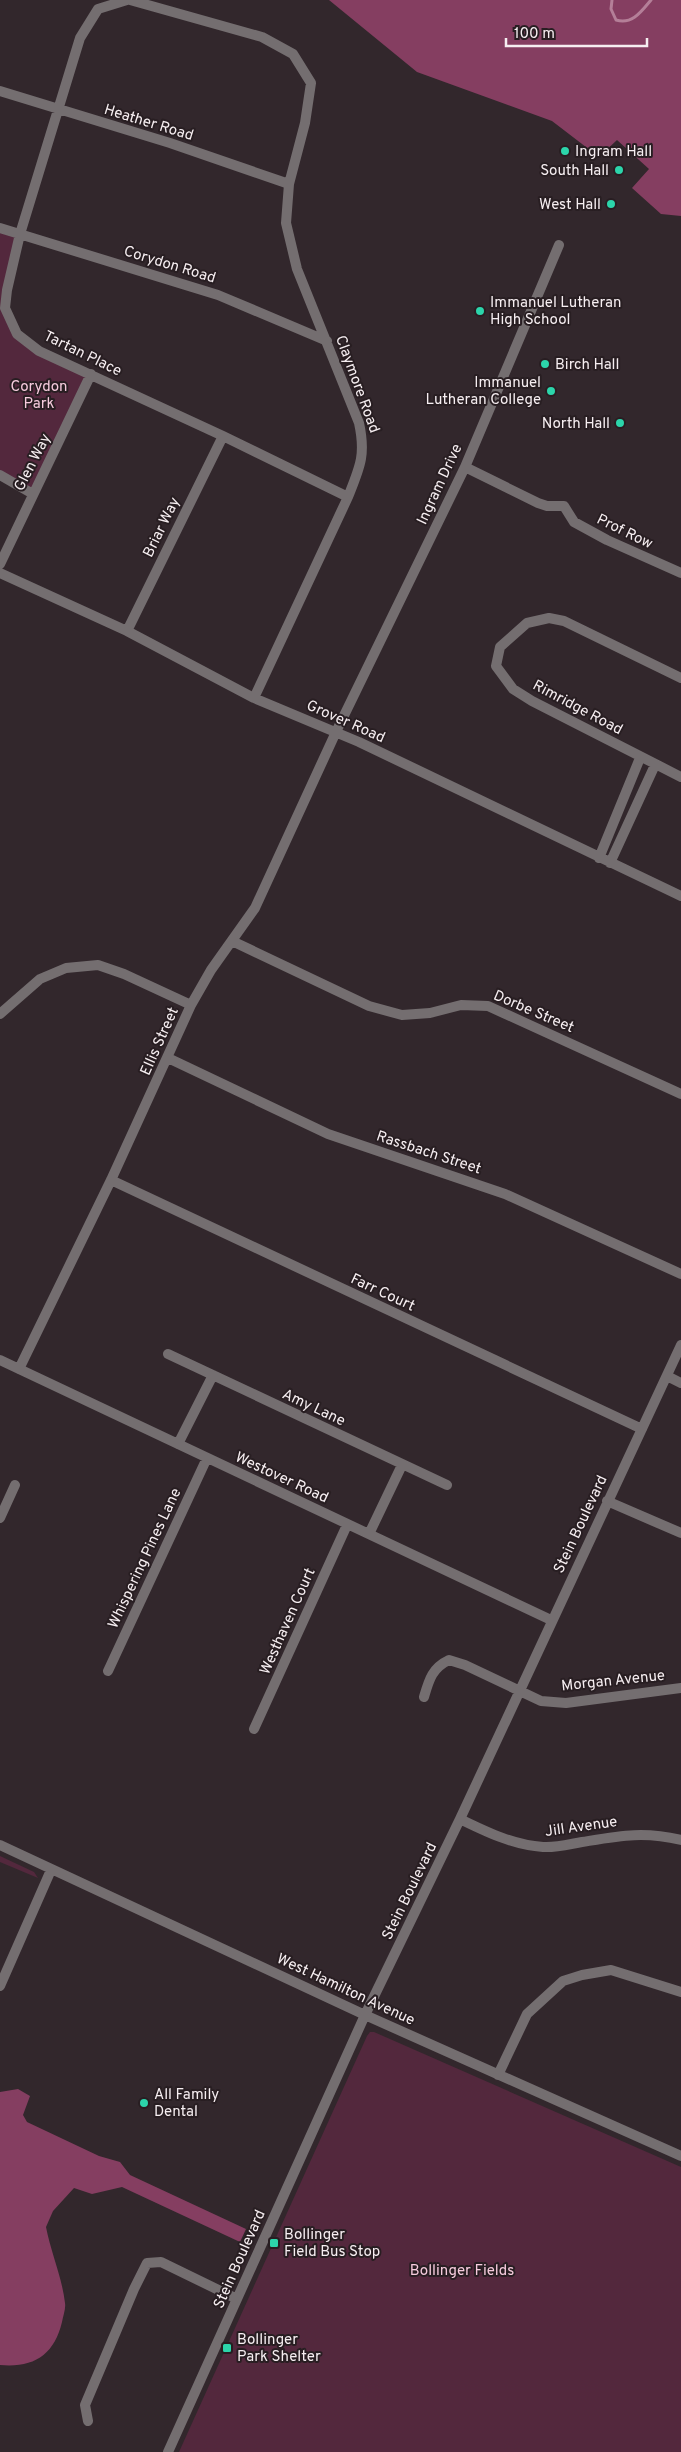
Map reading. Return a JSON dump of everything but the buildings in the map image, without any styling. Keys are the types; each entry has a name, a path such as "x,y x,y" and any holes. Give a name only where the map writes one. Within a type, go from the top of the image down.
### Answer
{"street":[{"name":"Tartan Place","path":"128,0 98,9 80,38 20,234 7,290 5,308 17,334 38,351 223,436 348,497"},
{"name":"Claymore Road","path":"128,0 262,37 293,54 310,83 305,123 289,184 286,223 297,270 359,423 364,445 360,468 348,497 254,698"},
{"name":"Heather Road","path":"0,90 59,110 170,143 289,184"},
{"name":"Corydon Road","path":"0,228 218,295 327,341"},
{"name":"Ingram Drive","path":"336,732 465,467 559,245"},
{"name":"Glen Way","path":"0,564 91,374"},
{"name":"Briar Way","path":"127,632 223,436"},
{"name":"Prof Row","path":"465,467 538,504 564,506 574,522 607,540 681,573"},
{"path":"0,475 33,494"},
{"name":"Grover Road","path":"0,573 127,632 254,698 336,732 681,896"},
{"name":"Rimridge Road","path":"681,678 564,621 549,618 527,622 500,647 496,666 513,689 532,701 640,758 681,777"},
{"name":"Ellis Street","path":"19,1369 111,1180 191,1005 211,970 255,908 336,732"},
{"path":"599,858 640,758"},
{"path":"610,862 655,764"},
{"name":"Dorbe Street","path":"232,941 369,1006 402,1015 430,1013 461,1005 488,1006 681,1094"},
{"path":"0,1014 40,979 66,968 98,965 150,985 191,1005"},
{"name":"Rassbach Street","path":"168,1058 328,1134 505,1194 681,1274"},
{"name":"Farr Court","path":"111,1180 642,1429"},
{"name":"Stein Boulevard","path":"168,2452 365,2015 520,1692 551,1620 681,1345"},
{"name":"Amy Lane","path":"168,1354 402,1465 447,1484"},
{"name":"Westover Road","path":"0,1360 551,1620"},
{"path":"178,1444 213,1375"},
{"path":"666,1376 681,1383"},
{"name":"Whispering Pines Lane","path":"108,1671 207,1458"},
{"path":"369,1534 402,1465"},
{"path":"0,1518 15,1485"},
{"path":"607,1501 681,1533"},
{"name":"Westhaven Court","path":"254,1729 347,1525"},
{"name":"Morgan Avenue","path":"424,1697 430,1676 438,1665 449,1660 464,1665 541,1701 566,1703 681,1688"},
{"name":"Jill Avenue","path":"460,1819 512,1842 546,1848 635,1834 658,1834 681,1840"},
{"name":"West Hamilton Avenue","path":"0,1845 365,2015 681,2156"},
{"path":"0,1986 51,1870"},
{"path":"498,2075 526,2014 563,1981 582,1975 610,1970 681,1992"},
{"path":"88,2421 85,2405 134,2289 147,2263 161,2262 237,2299"}],"green space":[{"name":"Corydon Park","path":"0,228 20,234 5,308 17,334 91,374 33,494 0,475"},
{"path":"0,1856 34,1872 38,1878 0,1862"},
{"name":"Bollinger Fields","path":"370,2032 374,2032 681,2167 681,2452 179,2452"}],"shaded area":[{"path":"329,0 681,0 681,216 661,214 632,188 649,169 617,140 599,157 552,121 417,72"},
{"path":"18,2089 30,2096 23,2115 27,2122 99,2156 120,2162 130,2175 246,2229 240,2242 122,2187 92,2194 74,2188 53,2211 46,2227 65,2303 54,2343 41,2357 32,2361 23,2364 0,2365 0,2092"}],"waterway":[{"path":"612,0 611,9 616,20 622,21 627,21 636,16 651,0"}],"place":[{"name":"Ingram Hall","path":"565,151"},
{"name":"South Hall","path":"619,170"},
{"name":"West Hall","path":"611,204"},
{"name":"Immanuel Lutheran High School","path":"480,311"},
{"name":"Birch Hall","path":"545,364"},
{"name":"Immanuel Lutheran College","path":"551,391"},
{"name":"North Hall","path":"620,423"},
{"name":"All Family Dental","path":"144,2103"},
{"name":"Bollinger Field Bus Stop","path":"274,2243"},
{"name":"Bollinger Park Shelter","path":"227,2348"}]}
